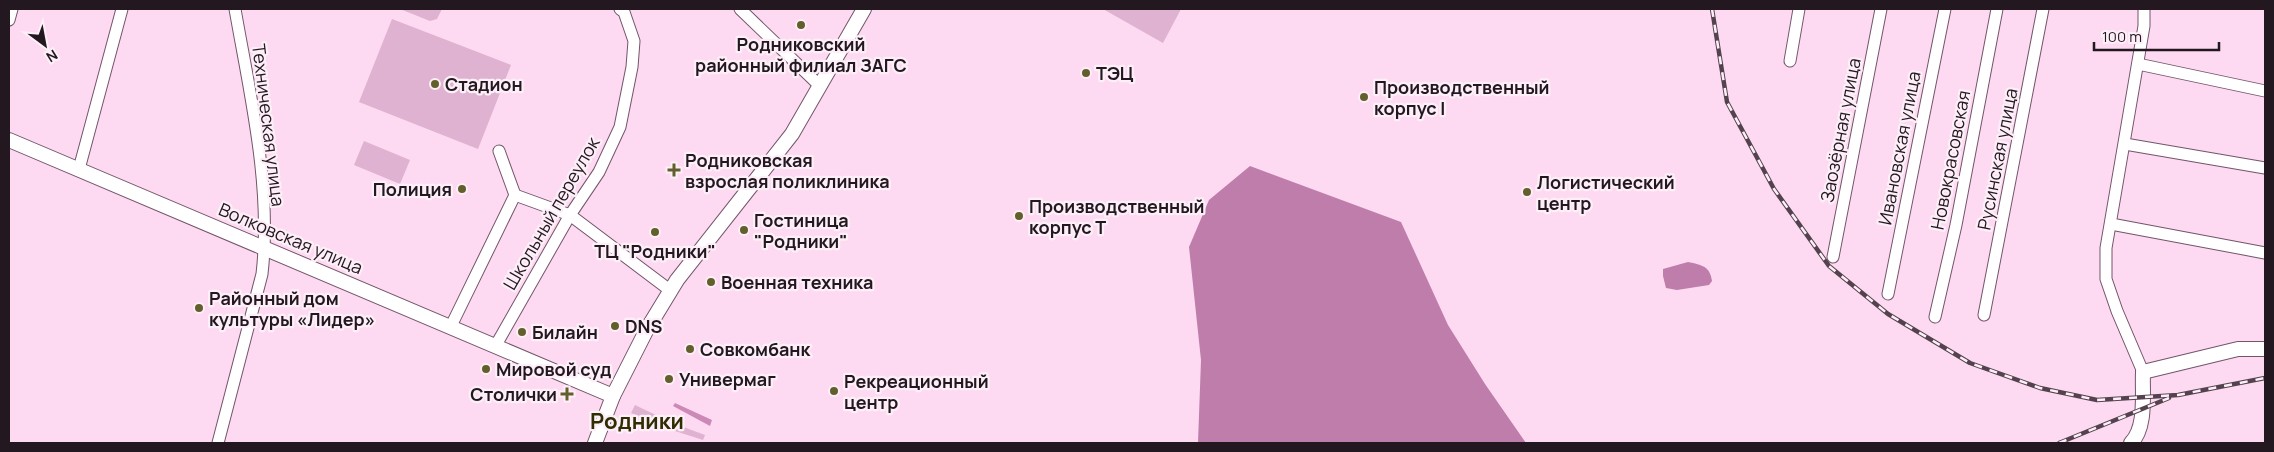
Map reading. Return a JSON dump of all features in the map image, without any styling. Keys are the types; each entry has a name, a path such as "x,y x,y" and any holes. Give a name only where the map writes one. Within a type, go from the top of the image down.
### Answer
{"main road":[{"path":"595,443 613,396 646,331 671,292 792,134 864,9"},
{"name":"Волковская улица","path":"9,140 265,246 613,396"},
{"path":"2131,443 2141,423 2143,372 2238,349 2265,349"}],"street":[{"path":"9,20 12,9"},
{"path":"80,169 122,9"},
{"name":"Техническая улица","path":"218,443 262,274 265,246 260,167 235,9"},
{"name":"Школьный переулок","path":"496,345 570,215 599,172 620,127 632,67 634,41 624,12 620,9"},
{"path":"740,9 820,86"},
{"path":"1790,61 1799,9"},
{"name":"Заозёрная улица","path":"1833,257 1881,9"},
{"name":"Ивановская улица","path":"1888,294 1945,9"},
{"name":"Новокрасовская","path":"1935,317 1956,225 1997,9"},
{"name":"Русинская улица","path":"1984,315 2044,9"},
{"path":"2143,372 2117,311 2106,279 2106,248 2138,64 2144,26 2144,9"},
{"path":"2138,64 2265,91"},
{"path":"2125,144 2265,168"},
{"path":"451,326 515,195 499,150"},
{"path":"515,195 570,215 671,292"},
{"path":"2111,224 2265,253"}],"shaded area":[{"path":"400,9 442,9 437,19 430,21"},
{"path":"1103,9 1181,9 1163,43"},
{"name":"Стадион","path":"392,19 511,65 478,149 359,102"},
{"path":"364,141 410,160 400,184 354,165"},
{"path":"1250,166 1401,222 1448,325 1485,384 1526,443 1198,443 1201,360 1189,247 1209,200"},
{"path":"1688,262 1701,265 1707,269 1712,281 1709,285 1677,290 1666,288 1663,269"},
{"path":"675,403 712,420 710,426 673,406"},
{"path":"635,405 660,417 658,423 631,413"},
{"path":"678,425 705,435 703,440 675,431"}],"railway":[{"path":"1712,9 1727,102 1774,189 1829,266 1888,314 1970,363 2040,388 2097,400 2178,395 2265,378"},
{"path":"2059,443 2169,398"}],"place":[{"name":"Родниковский районный филиал ЗАГС","path":"801,25"},
{"name":"ТЭЦ","path":"1086,73"},
{"name":"Стадион","path":"435,84"},
{"name":"Производственный корпус I","path":"1364,97"},
{"name":"Родниковская взрослая поликлиника","path":"674,170"},
{"name":"Полиция","path":"462,189"},
{"name":"Логистический центр","path":"1527,192"},
{"name":"Производственный корпус T","path":"1019,216"},
{"name":"Гостиница \"Родники\"","path":"744,230"},
{"name":"ТЦ \"Родники\"","path":"655,232"},
{"name":"Военная техника","path":"711,282"},
{"name":"Районный дом культуры «Лидер»","path":"199,308"},
{"name":"DNS","path":"615,326"},
{"name":"Билайн","path":"522,332"},
{"name":"Совкомбанк","path":"690,349"},
{"name":"Мировой суд","path":"486,369"},
{"name":"Универмаг","path":"669,379"},
{"name":"Рекреационный центр","path":"834,391"},
{"name":"Столички","path":"567,394"}],"district":[{"name":"Родники","path":"637,421"}]}
